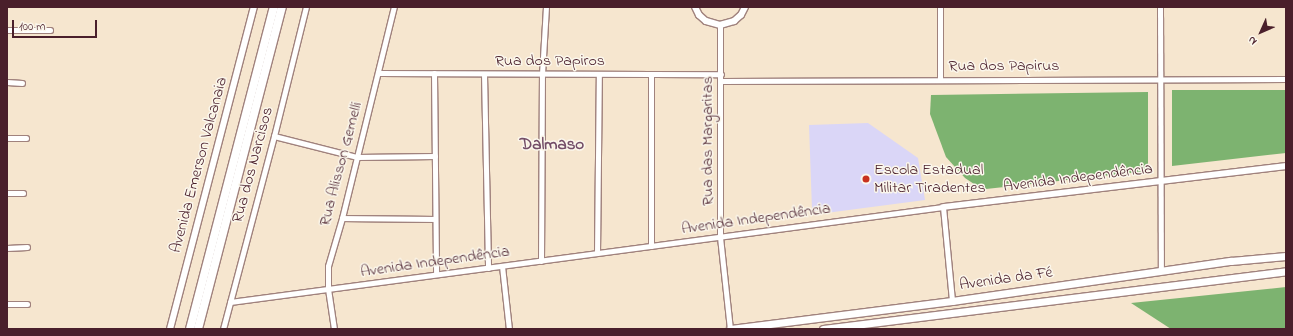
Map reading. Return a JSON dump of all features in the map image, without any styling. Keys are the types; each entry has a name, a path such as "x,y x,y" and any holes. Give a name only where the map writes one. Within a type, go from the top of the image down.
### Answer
{"main road":[{"path":"190,329 274,7"},
{"path":"198,329 282,7"},
{"name":"Avenida da Fé","path":"730,329 952,301 1231,261 1286,256"},
{"name":"Avenida da Fé","path":"823,329 1286,271"}],"street":[{"name":"Avenida Emerson Valcanaia","path":"170,329 254,7"},
{"name":"Rua dos Narcisos","path":"223,329 274,136 306,7"},
{"name":"Rua Alisson Gemelli","path":"334,329 328,289 328,261 342,218 394,7"},
{"path":"541,261 542,74 546,7"},
{"path":"695,7 706,21 720,25 734,22 741,15 745,7"},
{"path":"940,7 940,79"},
{"path":"1160,7 1161,271"},
{"name":"Rua das Margaritas","path":"720,25 720,237 730,329"},
{"path":"7,30 50,30"},
{"name":"Rua dos Papiros","path":"378,73 721,74"},
{"path":"434,74 434,219 436,274"},
{"path":"484,74 488,268"},
{"path":"597,253 599,74"},
{"path":"651,74 651,246"},
{"name":"Rua dos Papirus","path":"721,81 1160,78 1286,79"},
{"path":"7,82 22,83"},
{"path":"274,136 357,157 435,156"},
{"path":"7,138 26,138"},
{"name":"Avenida Independência","path":"230,302 943,207 1286,166"},
{"path":"7,193 23,193"},
{"path":"943,207 952,301"},
{"path":"342,218 434,219"},
{"path":"7,248 26,247"},
{"path":"502,266 509,329"},
{"path":"7,304 27,304"}],"shaded area":[{"name":"Escola Estadual Militar Tiradentes","path":"868,123 918,158 925,200 826,213 812,210 809,125"}],"green space":[{"path":"1172,90 1286,90 1286,153 1172,166"},
{"path":"1148,92 1148,171 986,189 965,178 946,157 930,114 931,95"},
{"path":"1286,287 1286,329 1171,329 1131,303"}],"place":[{"name":"Escola Estadual Militar Tiradentes","path":"866,179"}],"district":[{"name":"Dalmaso","path":"552,145"}]}
